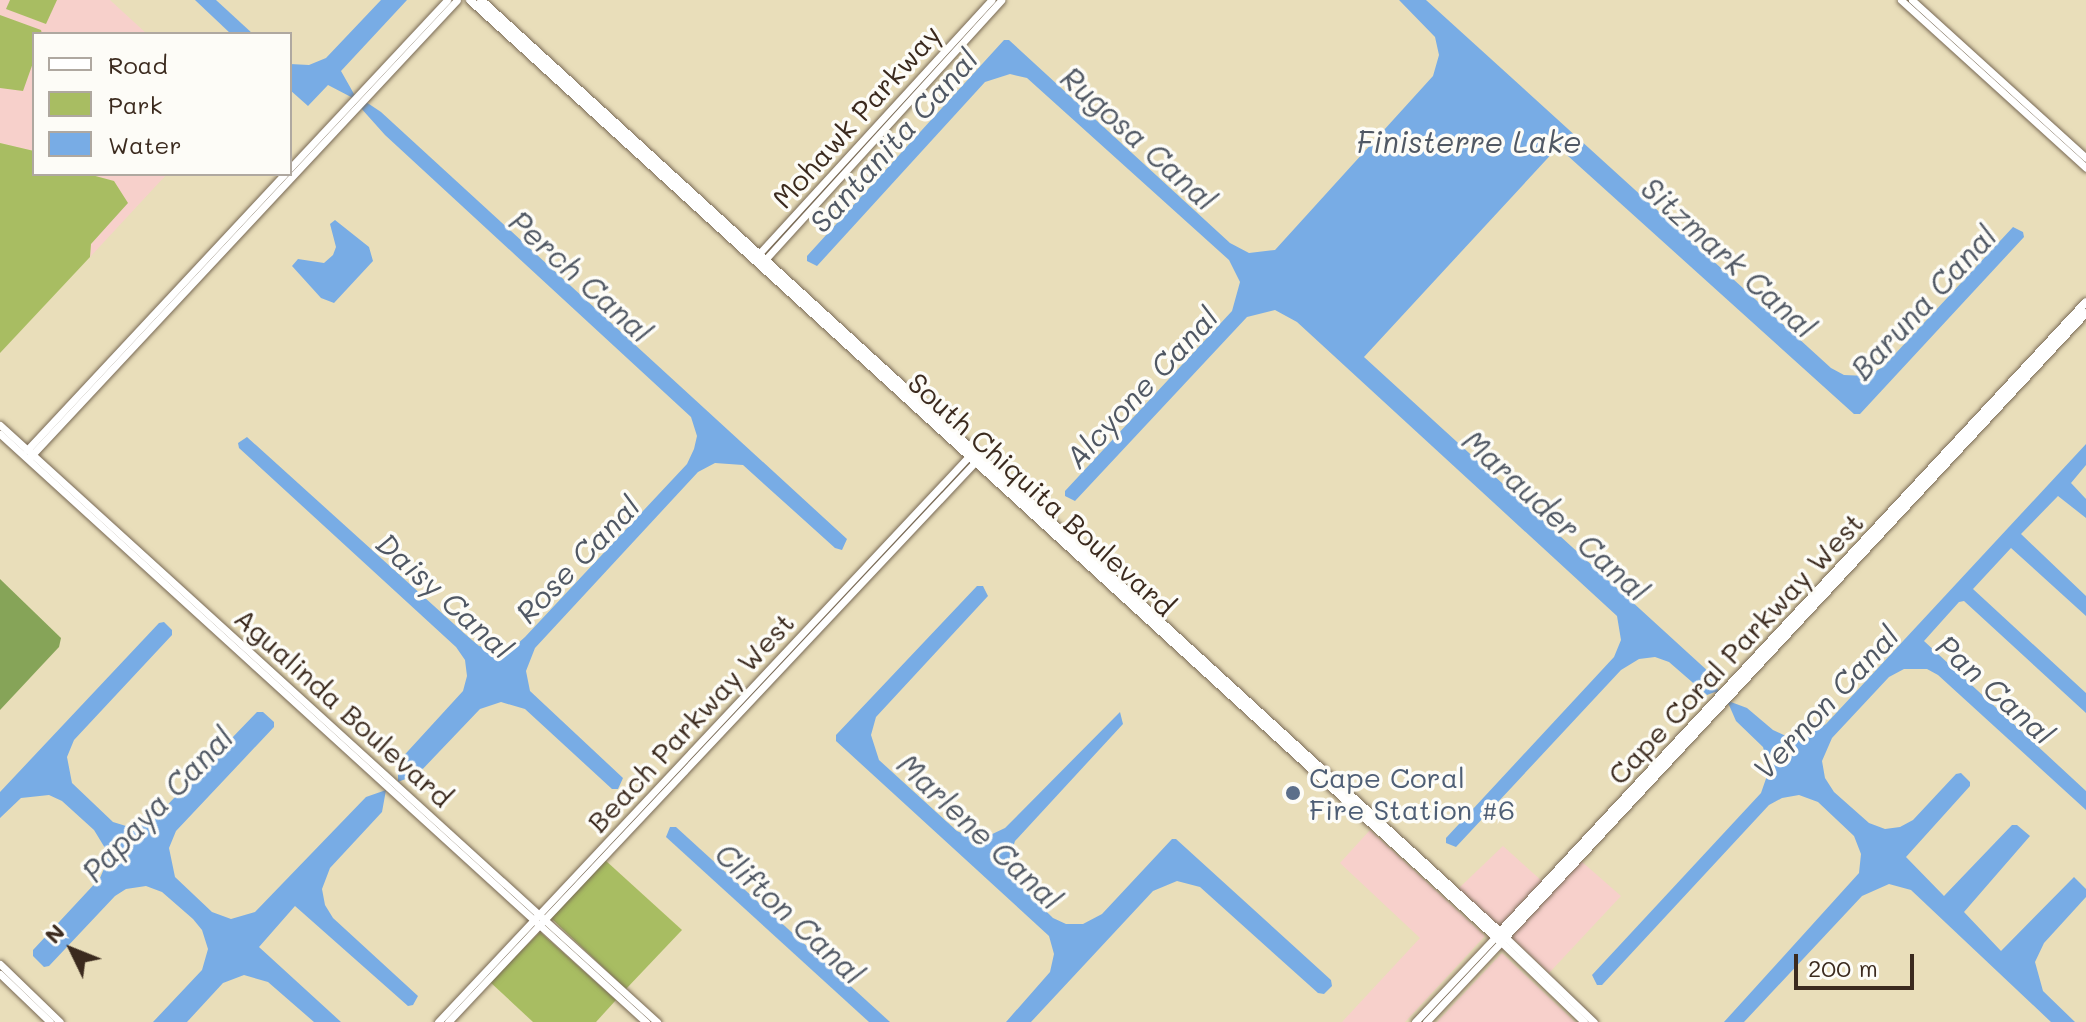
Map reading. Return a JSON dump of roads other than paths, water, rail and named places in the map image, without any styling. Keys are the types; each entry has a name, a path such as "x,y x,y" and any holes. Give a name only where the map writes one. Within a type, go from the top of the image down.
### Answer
{"main road":[{"name":"South Chiquita Boulevard","path":"470,0 1500,937"},
{"name":"South Chiquita Boulevard","path":"481,0 758,261"},
{"name":"Cape Coral Parkway West","path":"1730,690 1924,487 1995,400 2086,302"},
{"name":"Cape Coral Parkway West","path":"1500,937 1562,877 1730,690 1958,445 2086,313"},
{"name":"Cape Coral Parkway West","path":"1500,937 1591,835 1717,704"},
{"path":"1630,803 1660,766 1659,762"},
{"path":"1562,877 1563,870 1591,835"}],"street":[{"path":"292,171 447,0"},
{"path":"363,95 457,0"},
{"name":"Mohawk Parkway","path":"758,261 991,0"},
{"name":"Mohawk Parkway","path":"758,261 1001,0"},
{"path":"1901,0 2086,158"},
{"path":"1912,0 2086,166"},
{"path":"292,166 352,107"},
{"path":"28,454 282,176"},
{"path":"28,454 288,176"},
{"name":"Agualinda Boulevard","path":"0,425 646,1022"},
{"name":"Agualinda Boulevard","path":"0,434 28,454"},
{"name":"Beach Parkway West","path":"448,1022 539,920 974,457"},
{"name":"Agualinda Boulevard","path":"539,920 657,1022"},
{"name":"Beach Parkway West","path":"438,1022 539,920"},
{"name":"Cape Coral Parkway West","path":"1416,1021 1500,937"},
{"name":"Cape Coral Parkway West","path":"1428,1020 1500,937"},
{"name":"South Chiquita Boulevard","path":"1500,937 1584,1022"},
{"name":"South Chiquita Boulevard","path":"1500,937 1594,1022"},
{"path":"0,964 60,1022"},
{"path":"0,974 50,1022"},
{"path":"1428,1020 1443,991"}],"water":[{"path":"195,0 216,0 251,32 229,32"},
{"path":"381,0 407,0 341,71 354,94 381,112 847,539 842,550 835,548 743,465 715,463 698,472 535,648 526,671 530,691 623,778 618,789 612,789 525,709 501,702 480,709 418,774 398,782 398,762 463,691 467,676 465,660 456,647 239,448 238,443 247,437 479,646 496,650 516,645 525,637 687,464 697,436 691,417 385,135 351,97 328,85 308,106 292,92 292,64 309,65 326,58"},
{"name":"Finisterre Lake","path":"1399,0 1426,0 1831,368 1844,375 1867,376 1883,367 2013,227 2023,232 2024,237 1860,414 1854,414 1558,147 1364,357 1710,673 1718,690 1731,702 1747,708 1773,730 1788,737 1809,735 1826,724 2086,444 2086,465 2071,483 2086,499 2086,518 2058,496 2021,534 2086,596 2086,616 2011,548 1973,589 2086,693 2086,713 1964,601 1959,602 1924,641 2086,791 2086,810 1938,675 1927,669 1904,669 1889,677 1832,738 1822,761 1825,778 1834,792 1869,823 1885,829 1900,827 1913,820 1956,774 1961,773 1970,782 1970,786 1906,857 1944,896 2012,825 2017,825 2030,836 1964,912 2001,951 2074,877 2086,889 2086,897 2044,943 2035,962 2043,991 2075,1022 2051,1022 1911,890 1889,884 1862,896 1744,1022 1724,1022 1859,873 1861,854 1854,836 1818,802 1799,795 1782,798 1769,805 1602,985 1597,985 1592,975 1761,793 1769,770 1763,747 1736,721 1729,705 1715,692 1707,695 1669,662 1655,657 1639,659 1621,670 1456,847 1446,843 1446,838 1614,657 1621,640 1617,616 1297,322 1275,310 1247,317 1075,501 1065,496 1065,491 1232,311 1240,282 1229,260 1027,78 1010,74 985,82 817,266 807,261 807,256 1004,40 1009,40 1230,243 1249,253 1275,250 1433,76 1439,55 1435,37"},
{"path":"335,220 369,247 373,261 334,303 321,298 292,266 298,259 324,263 333,255 336,247 330,224"},
{"path":"977,586 983,586 988,596 876,717 871,735 879,760 957,831 970,837 986,837 1005,828 1120,712 1123,724 1015,841 1008,863 1014,880 1053,918 1066,924 1083,924 1102,914 1172,839 1176,839 1331,980 1332,986 1324,994 1318,993 1200,887 1177,881 1153,891 1031,1022 1006,1022 1050,972 1054,954 1049,936 836,741 836,735"},
{"path":"164,622 172,630 172,635 74,740 67,757 72,783 113,822 126,826 149,824 257,712 263,712 274,722 274,727 176,831 169,848 175,877 212,912 231,919 255,912 366,797 386,790 382,812 330,868 322,889 325,905 333,918 418,996 413,1005 408,1006 295,906 259,947 341,1022 314,1022 268,982 244,975 223,983 187,1022 153,1022 202,970 208,949 202,930 193,919 162,892 146,886 126,889 115,896 49,966 44,967 33,956 33,950 100,878 106,864 105,848 94,830 62,801 49,795 21,798 0,818 0,792 159,623"},
{"path":"670,827 676,827 890,1022 869,1022 666,837"}],"place":[{"name":"Cape Coral Fire Station #6","path":"1293,793"}],"water label":[{"name":"Rugosa Canal","path":"1139,138"},
{"name":"Santanita Canal","path":"893,140"},
{"name":"Sitzmark Canal","path":"1729,257"},
{"name":"Perch Canal","path":"581,276"},
{"name":"Baruna Canal","path":"1923,302"},
{"name":"Alcyone Canal","path":"1141,387"},
{"name":"Marauder Canal","path":"1556,515"},
{"name":"Rose Canal","path":"577,559"},
{"name":"Daisy Canal","path":"445,595"},
{"name":"Pan Canal","path":"1996,689"},
{"name":"Vernon Canal","path":"1825,702"},
{"name":"Papaya Canal","path":"157,804"},
{"name":"Marlene Canal","path":"980,831"},
{"name":"Clifton Canal","path":"790,913"}]}
